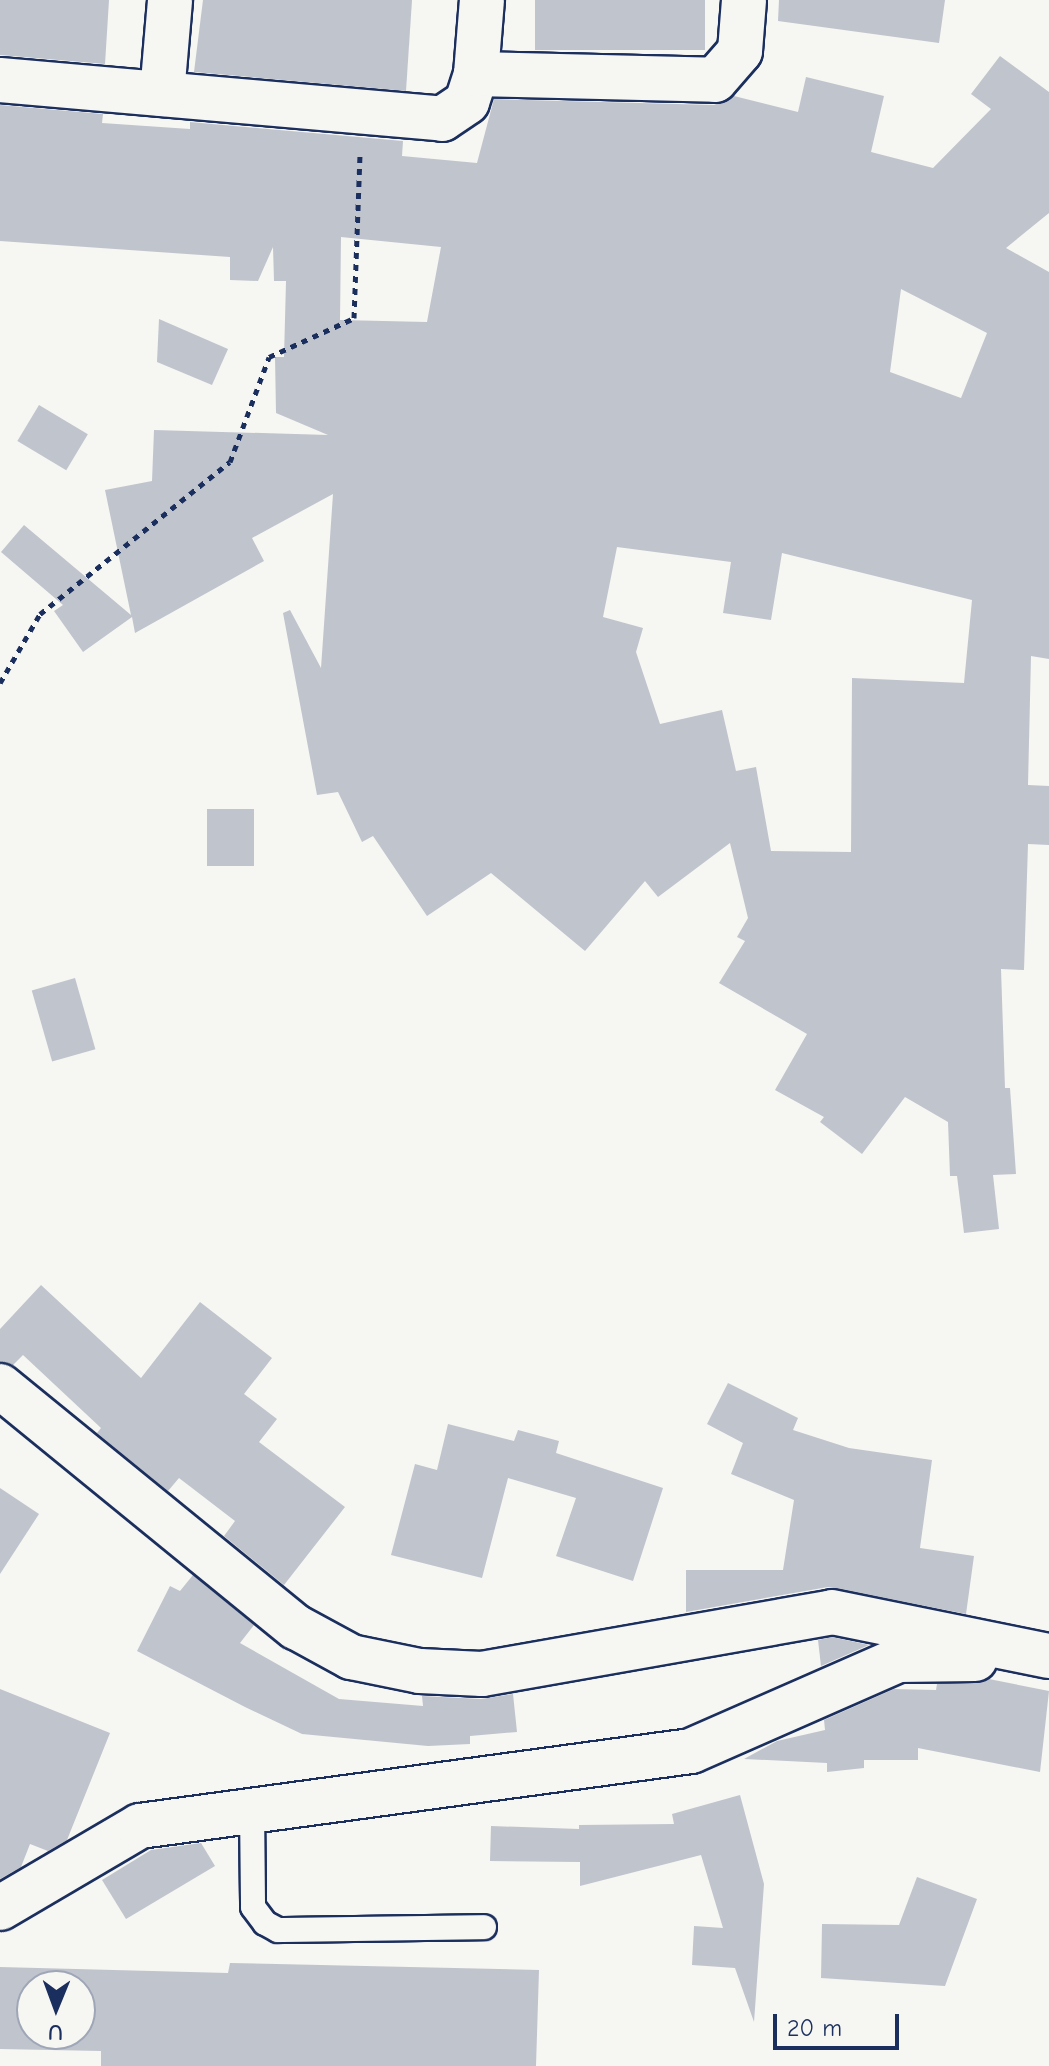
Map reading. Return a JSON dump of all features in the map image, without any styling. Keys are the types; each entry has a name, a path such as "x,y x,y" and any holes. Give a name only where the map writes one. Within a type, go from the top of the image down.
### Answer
{"street":[{"path":"162,94 170,0"},
{"path":"0,80 442,119 453,116 467,102 476,74 482,0"},
{"path":"476,74 715,80 740,51 744,0"},
{"path":"0,1386 296,1627 351,1657 420,1671 482,1674 832,1612 1049,1656"},
{"path":"0,1908 140,1826 252,1807 462,1785 691,1751 898,1660 1049,1662"}],"lane":[{"path":"252,1807 253,1907 265,1923 278,1930 484,1927"}],"path":[{"path":"0,683 40,614 230,462 269,357 354,318 362,110"}],"building":[{"path":"0,0 109,0 105,64 0,55"},
{"path":"203,0 412,0 406,91 194,72"},
{"path":"535,0 705,0 705,50 535,50"},
{"path":"779,0 945,0 939,43 778,21"},
{"path":"1000,56 1049,92 1049,213 1006,248 1049,272 1049,659 1031,656 1028,785 1049,786 1049,845 1028,844 1024,970 1001,969 1005,1088 1010,1088 1016,1174 993,1175 999,1229 964,1233 957,1176 950,1176 948,1122 905,1097 862,1154 820,1122 824,1117 775,1090 807,1034 719,983 745,941 737,937 748,918 730,843 658,897 645,881 585,951 491,873 427,916 373,836 362,842 338,792 317,795 283,613 290,610 321,668 333,494 252,538 264,561 135,633 132,617 83,652 54,611 63,605 1,552 24,525 131,615 105,490 152,481 154,430 328,435 276,413 275,357 284,357 286,281 274,281 273,247 258,281 230,280 230,257 0,241 0,105 103,114 102,123 190,129 190,122 403,141 402,156 477,163 494,99 714,105 734,96 798,112 806,77 884,96 871,152 933,168 991,109 971,94","holes":["341,237 441,247 427,322 340,320","901,289 987,333 961,398 890,372","617,547 731,562 723,613 771,620 782,553 972,600 964,683 852,678 851,852 771,851 756,767 736,771 722,710 660,724 636,652 643,628 603,617"]},
{"path":"159,319 228,349 212,385 157,362"},
{"path":"39,405 88,434 66,470 17,441"},
{"path":"207,809 254,809 254,866 207,866"},
{"path":"75,978 95,1049 52,1062 32,990"},
{"path":"41,1285 141,1378 200,1302 272,1358 244,1394 277,1419 259,1442 345,1507 284,1585 224,1536 235,1521 179,1478 168,1491 97,1433 101,1428 23,1355 13,1365 0,1362 0,1329"},
{"path":"728,1383 798,1418 793,1430 849,1448 932,1460 920,1548 974,1556 966,1614 828,1587 686,1612 686,1570 783,1570 794,1500 731,1474 743,1443 707,1424"},
{"path":"448,1424 514,1441 518,1430 559,1441 556,1453 663,1488 633,1581 556,1556 576,1498 508,1478 482,1578 391,1555 415,1464 437,1470"},
{"path":"0,1488 39,1514 0,1574"},
{"path":"193,1575 254,1625 240,1643 339,1699 423,1706 422,1696 481,1699 513,1694 517,1732 470,1736 470,1744 428,1746 302,1734 245,1707 137,1651 170,1586 180,1591"},
{"path":"832,1637 869,1645 821,1666 818,1640"},
{"path":"989,1679 1049,1691 1040,1772 918,1748 918,1760 864,1760 864,1768 827,1772 827,1763 744,1759 777,1741 825,1730 824,1720 894,1689 936,1690 937,1684"},
{"path":"0,1689 110,1733 67,1840 48,1851 30,1844 21,1867 0,1879"},
{"path":"740,1795 764,1884 754,2022 735,1968 692,1965 694,1926 723,1928 701,1855 580,1886 580,1862 490,1861 491,1826 579,1829 579,1825 674,1824 672,1814"},
{"path":"201,1843 215,1866 126,1919 102,1880 151,1850"},
{"path":"917,1877 977,1899 945,1986 821,1978 822,1924 899,1925"},
{"path":"230,1963 539,1970 536,2066 101,2066 101,2051 50,2050 96,2050 96,1970 16,1970 16,2049 0,2049 0,1967 228,1973"}]}
